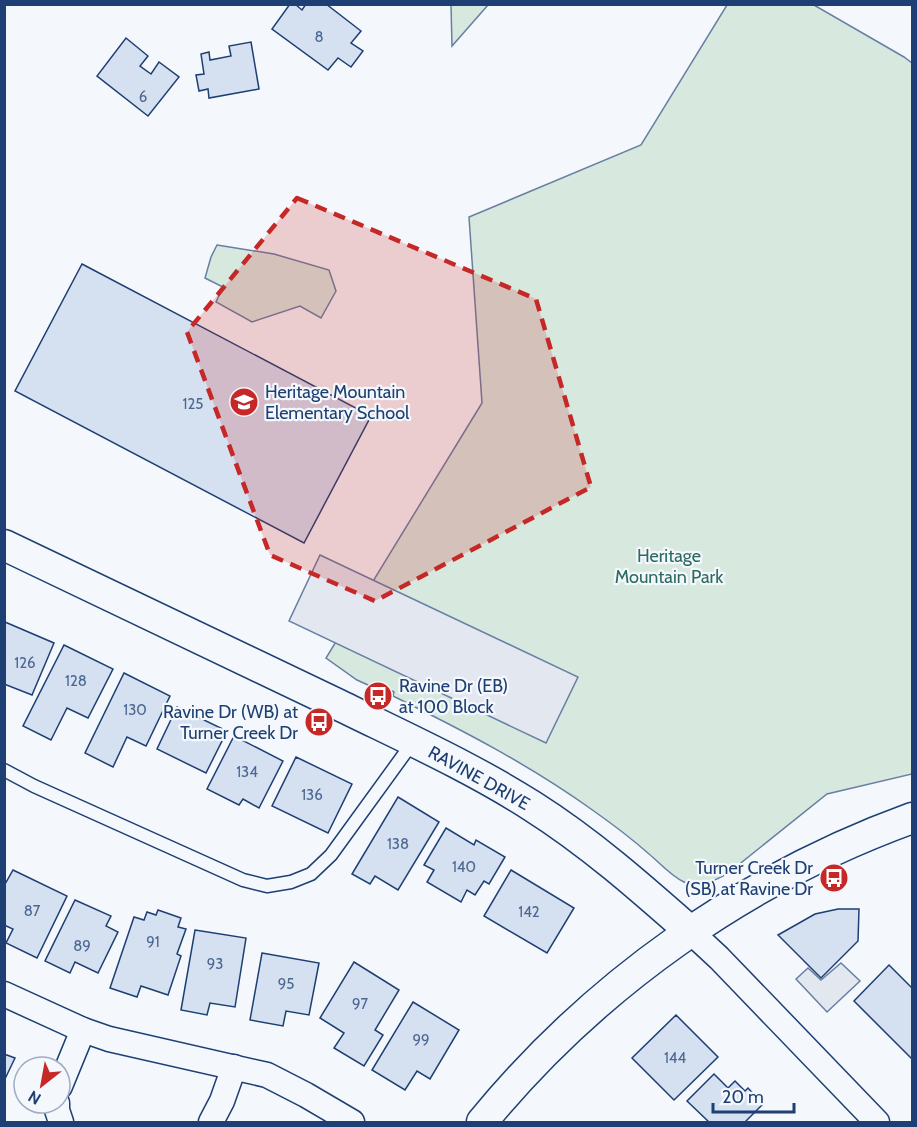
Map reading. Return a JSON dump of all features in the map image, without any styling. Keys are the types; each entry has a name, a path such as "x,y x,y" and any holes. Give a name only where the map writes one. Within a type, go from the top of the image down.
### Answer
{"street":[{"name":"RAVINE DRIVE","path":"4,545 413,742 486,779 532,806 600,855 691,932 719,958 877,1122"},
{"path":"482,1122 517,1082 578,1022 631,976 691,932 788,872 867,835 912,818"},
{"path":"4,994 83,1030 109,1039 267,1075 352,1122"},
{"path":"72,1057 83,1030"},
{"path":"211,1122 222,1101 234,1067"}],"lane":[{"path":"4,770 34,786 243,880 267,886 291,882 318,869 331,855 413,742"}],"highlighted area":[{"path":"297,198 536,299 591,487 375,601 270,555 187,332"}],"green space":[{"path":"451,5 488,5 452,46"},
{"name":"Heritage Mountain Park","path":"727,5 814,5 912,63 912,774 827,794 727,874 707,883 695,885 675,876 613,825 519,762 393,696 394,692 383,687 381,691 357,680 326,658 482,403 469,217 641,145"},
{"path":"217,245 274,254 329,270 336,291 321,318 300,306 252,322 216,302 223,287 205,278"}],"shaded area":[{"path":"320,555 578,677 546,743 289,621"},
{"path":"841,963 860,981 827,1012 796,979 808,968 821,980"}],"building":[{"path":"290,4 295,4 302,10 306,4 326,4 361,31 351,43 363,51 351,67 338,58 328,70 272,29"},
{"path":"126,38 148,56 140,66 151,74 159,62 179,77 148,116 97,76"},
{"path":"251,42 259,89 209,98 208,89 199,91 196,75 204,74 201,54 209,52 210,60 231,56 229,46"},
{"path":"82,264 371,416 304,543 15,391"},
{"path":"5,622 54,643 32,695 4,684"},
{"path":"64,645 113,669 88,718 67,708 51,740 23,726"},
{"path":"124,673 170,696 146,746 127,737 113,767 85,753"},
{"path":"177,707 227,731 206,773 157,749"},
{"path":"234,736 283,761 259,808 243,799 239,805 207,789"},
{"path":"296,757 352,784 328,833 272,806"},
{"path":"398,797 439,822 398,890 375,876 370,884 352,874"},
{"path":"446,828 474,845 476,840 505,857 489,884 484,881 475,895 467,890 461,902 427,882 434,870 424,865"},
{"path":"13,870 67,896 37,958 6,943 13,929 4,925 4,886"},
{"path":"511,870 574,908 547,953 484,916"},
{"path":"75,900 111,916 106,926 118,932 98,973 75,962 70,973 45,961"},
{"path":"838,909 859,909 858,941 821,978 778,935 815,914"},
{"path":"158,910 181,918 178,927 186,929 177,954 181,956 168,995 141,986 137,997 110,988 134,917 144,920 147,912 156,915"},
{"path":"195,930 246,938 235,1007 210,1003 207,1015 181,1010"},
{"path":"262,953 319,963 309,1015 286,1011 283,1026 250,1020"},
{"path":"354,962 399,990 375,1030 383,1035 364,1066 334,1048 344,1033 320,1018"},
{"path":"889,965 912,988 912,1059 854,1001"},
{"path":"413,1002 459,1030 430,1079 417,1071 405,1090 372,1070"},
{"path":"676,1015 718,1057 674,1100 632,1058"},
{"path":"4,1054 12,1057 12,1064 4,1081"},
{"path":"714,1074 728,1088 735,1081 745,1091 748,1088 763,1104 745,1122 709,1122 687,1101"}],"place":[{"name":"Heritage Mountain Elementary School","path":"244,402"},
{"name":"Ravine Dr (EB) at 100 Block","path":"378,696"},
{"name":"Ravine Dr (WB) at Turner Creek Dr","path":"319,722"},
{"name":"Turner Creek Dr (SB) at Ravine Dr","path":"834,878"}]}
